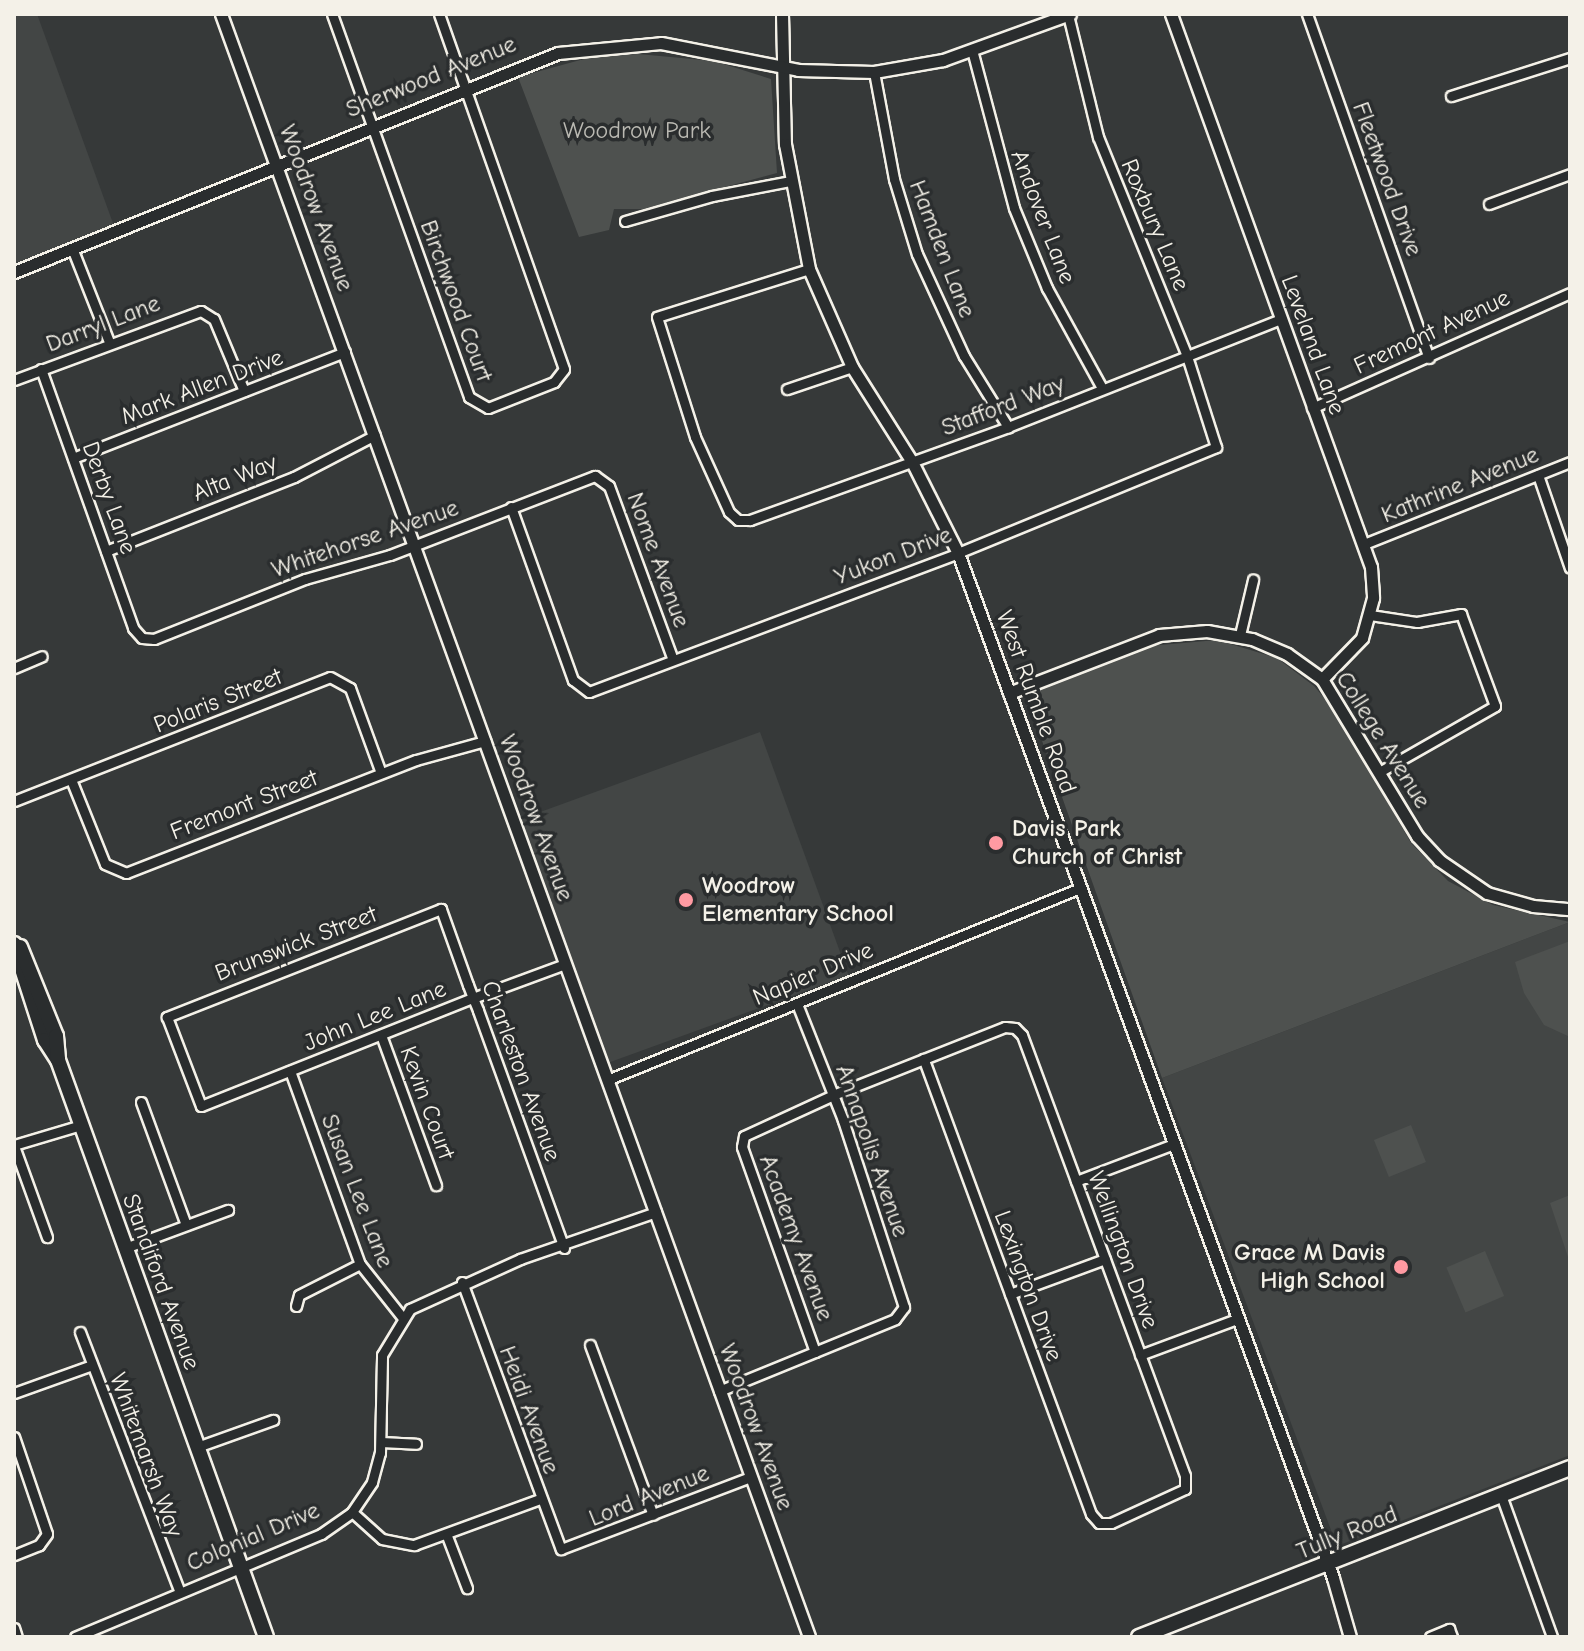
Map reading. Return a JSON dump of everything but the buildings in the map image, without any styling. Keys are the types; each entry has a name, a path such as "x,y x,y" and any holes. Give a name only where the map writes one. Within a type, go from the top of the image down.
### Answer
{"main road":[{"path":"14,934 56,1036 58,1060"},
{"name":"Standiford Avenue","path":"14,944 45,1040 58,1060 266,1637"},
{"name":"Tully Road","path":"1139,1637 1570,1468"}],"street":[{"name":"Woodrow Avenue","path":"221,14 809,1637"},
{"name":"Birchwood Court","path":"332,14 472,401 488,408 554,382 562,374 563,361 439,14"},
{"name":"West Rumble Road","path":"782,14 780,67 790,181 809,269 852,367 912,462 958,553 1328,1565 1350,1637"},
{"name":"Sherwood Avenue","path":"14,272 276,163 558,53 610,44 691,46 780,67 874,72 972,50 1069,14"},
{"name":"Roxbury Lane","path":"1069,14 1098,137 1187,356 1216,447"},
{"name":"Leveland Lane","path":"1171,14 1364,544 1374,587 1370,615 1355,649 1322,679"},
{"name":"Fleetwood Drive","path":"1307,14 1429,358"},
{"name":"Andover Lane","path":"972,50 990,133 1019,221 1047,288 1102,388"},
{"path":"1451,96 1570,58"},
{"name":"Hamden Lane","path":"874,72 891,168 917,254 964,356 1008,427"},
{"path":"1489,204 1570,174"},
{"path":"625,221 712,196 790,181"},
{"path":"72,248 109,342"},
{"name":"Stafford Way","path":"809,269 657,317 695,437 729,512 738,520 750,520 1008,427 1281,319"},
{"name":"Fremont Avenue","path":"1312,408 1570,293"},
{"name":"Darryl Lane","path":"14,380 197,311 207,312 244,391"},
{"name":"Mark Allen Drive","path":"73,458 345,352"},
{"path":"787,389 852,367"},
{"name":"Derby Lane","path":"41,369 133,628 142,638"},
{"name":"Alta Way","path":"106,551 294,477 375,435"},
{"name":"Yukon Drive","path":"511,507 573,680 582,690 593,691 958,553 1216,447"},
{"name":"Kathrine Avenue","path":"1364,544 1570,462"},
{"path":"1538,475 1570,568"},
{"name":"Whitehorse Avenue","path":"142,638 154,639 305,579 414,546 589,477 601,477"},
{"name":"Nome Avenue","path":"601,477 609,486 673,660"},
{"path":"1240,635 1253,580"},
{"path":"1370,615 1417,622 1461,614 1495,706 1381,771"},
{"name":"College Avenue","path":"1009,693 1159,635 1195,631 1240,635 1287,654 1322,679 1381,771 1417,836 1469,883 1516,903 1570,909"},
{"path":"14,668 42,656"},
{"name":"Polaris Street","path":"14,801 72,782 330,677 350,688 381,773"},
{"name":"Fremont Street","path":"72,782 105,864 119,874 381,773 485,741"},
{"name":"Napier Drive","path":"607,1080 1080,888"},
{"name":"Charleston Avenue","path":"441,909 564,1248"},
{"name":"Brunswick Street","path":"201,1106 167,1017 441,909"},
{"name":"John Lee Lane","path":"201,1106 565,964"},
{"name":"Annapolis Avenue","path":"797,1004 833,1095 903,1301 902,1312 815,1352"},
{"name":"Wellington Drive","path":"924,1059 1005,1027 1015,1028 1022,1035 1185,1476 1185,1489"},
{"name":"Kevin Court","path":"381,1035 436,1185"},
{"path":"833,1095 924,1059"},
{"name":"Lexington Drive","path":"924,1059 1091,1514 1099,1523 1111,1523 1178,1497 1185,1489"},
{"name":"Susan Lee Lane","path":"290,1071 360,1264 402,1317"},
{"name":"Academy Avenue","path":"815,1352 742,1147 743,1138 752,1128 833,1095"},
{"path":"141,1102 186,1225"},
{"path":"47,1237 14,1146 81,1125"},
{"path":"1076,1181 1174,1144"},
{"path":"125,1248 228,1210"},
{"path":"402,1317 422,1300 462,1282 564,1248 656,1212"},
{"path":"1010,1294 1105,1259"},
{"path":"296,1306 299,1295 360,1264"},
{"name":"Heidi Avenue","path":"462,1282 561,1549"},
{"name":"Colonial Drive","path":"75,1637 179,1590 321,1534 352,1512 372,1482 381,1442 380,1366 402,1317"},
{"path":"1140,1355 1237,1319"},
{"name":"Whitemarsh Way","path":"80,1332 179,1590"},
{"path":"590,1345 653,1515"},
{"path":"719,1391 815,1352"},
{"path":"14,1393 92,1365"},
{"path":"197,1447 273,1420"},
{"path":"14,1437 46,1537 14,1555"},
{"path":"381,1442 416,1444"},
{"name":"Lord Avenue","path":"561,1549 751,1477"},
{"path":"1501,1495 1552,1637"},
{"path":"352,1512 390,1543 425,1544 540,1499"},
{"path":"447,1536 467,1588"},
{"path":"14,1628 17,1637"},
{"path":"1430,1637 1449,1629 1452,1637"}],"shaded area":[{"path":"14,14 37,14 114,226 14,265"},
{"name":"Woodrow Elementary School","path":"760,732 849,975 609,1063 520,819"},
{"name":"Grace M Davis High School","path":"1570,922 1570,1455 1337,1546 1162,1078"}],"green space":[{"name":"Woodrow Park","path":"638,54 714,61 771,79 777,173 643,209 614,209 609,230 579,237 518,77 595,56"},
{"path":"1217,640 1277,658 1314,686 1337,713 1411,843 1448,881 1493,905 1570,922 1162,1078 1025,693 1149,646"},
{"path":"1570,941 1570,1037 1544,1025 1524,993 1515,962"},
{"path":"1411,1125 1426,1162 1389,1177 1374,1140"},
{"path":"1570,1195 1570,1263 1550,1203"},
{"path":"1485,1251 1504,1296 1465,1313 1446,1267"}],"place":[{"name":"Davis Park Church of Christ","path":"996,843"},
{"name":"Woodrow Elementary School","path":"686,900"},
{"name":"Grace M Davis High School","path":"1401,1267"}]}
